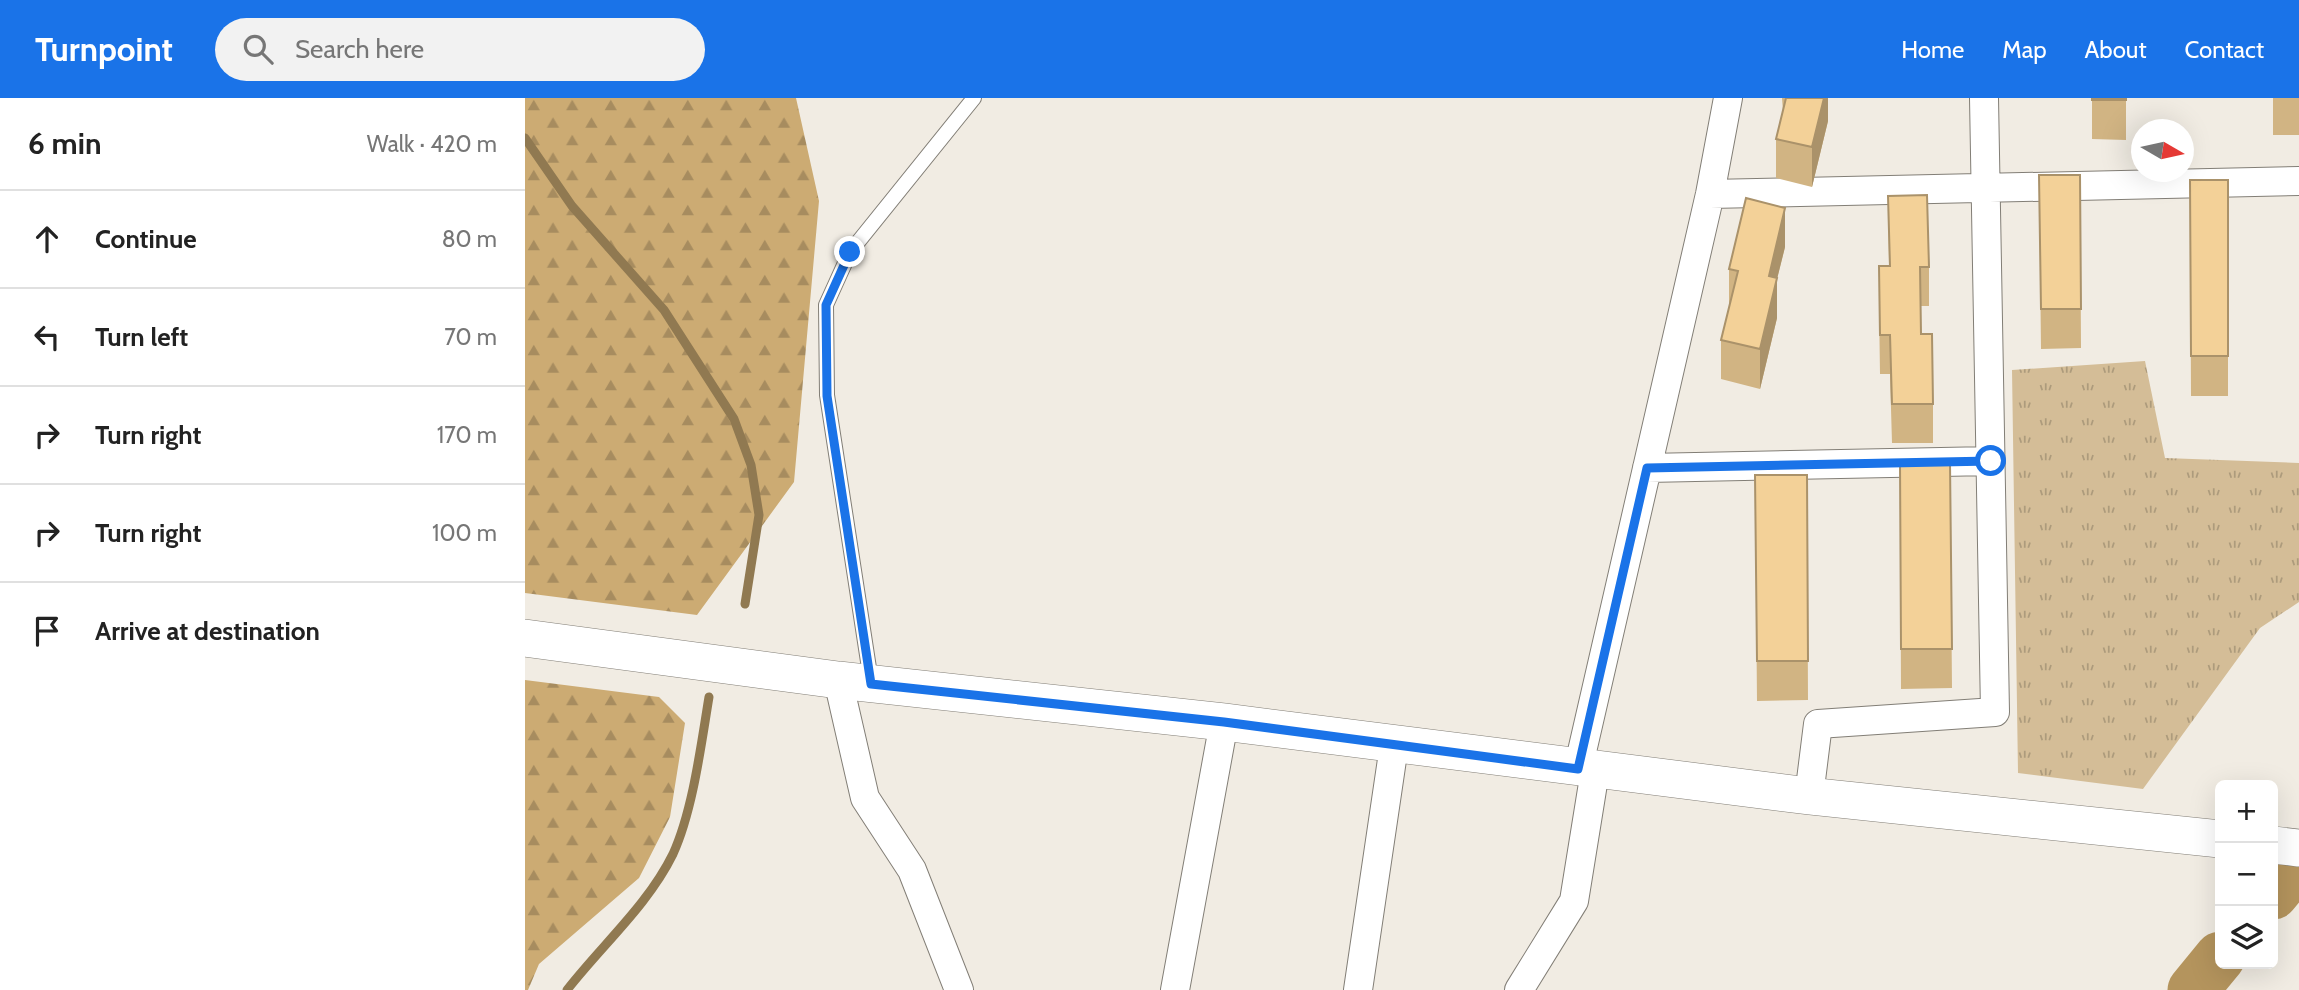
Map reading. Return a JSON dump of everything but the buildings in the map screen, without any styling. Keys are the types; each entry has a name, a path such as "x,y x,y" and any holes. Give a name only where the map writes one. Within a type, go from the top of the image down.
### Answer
{"street":[{"path":"1520,990 1574,901 1586,770 1647,468 1710,194 1728,98"},
{"path":"1809,796 1818,724 1995,712 1984,98"},
{"path":"1710,194 2299,181"},
{"path":"1647,468 1991,461"},
{"path":"525,638 854,682 1224,722 1586,770 2215,838"},
{"path":"854,682 865,798 912,870 959,990"},
{"path":"1175,990 1224,722"},
{"path":"1358,990 1394,746"},
{"path":"2278,846 2299,848"}],"lane":[{"path":"854,682 827,396 826,305 850,252 974,98"}],"green space":[{"path":"525,98 796,98 819,201 794,482 697,615 525,593"},
{"path":"2145,361 2165,458 2299,463 2299,602 2260,628 2143,789 2018,773 2012,370"},
{"path":"525,680 659,697 685,723 670,817 639,878 539,964 528,990 525,990"}],"waterway":[{"path":"525,138 572,206 664,310 734,419 751,465 759,515 745,604"},
{"path":"567,990 638,908 673,854 691,798 709,697"},
{"path":"2278,888 2299,862"},
{"path":"2193,990 2215,963"}],"route":[{"path":"850,252 826,305 827,396 871,684 1224,722 1578,769 1647,468 1991,461"}]}
